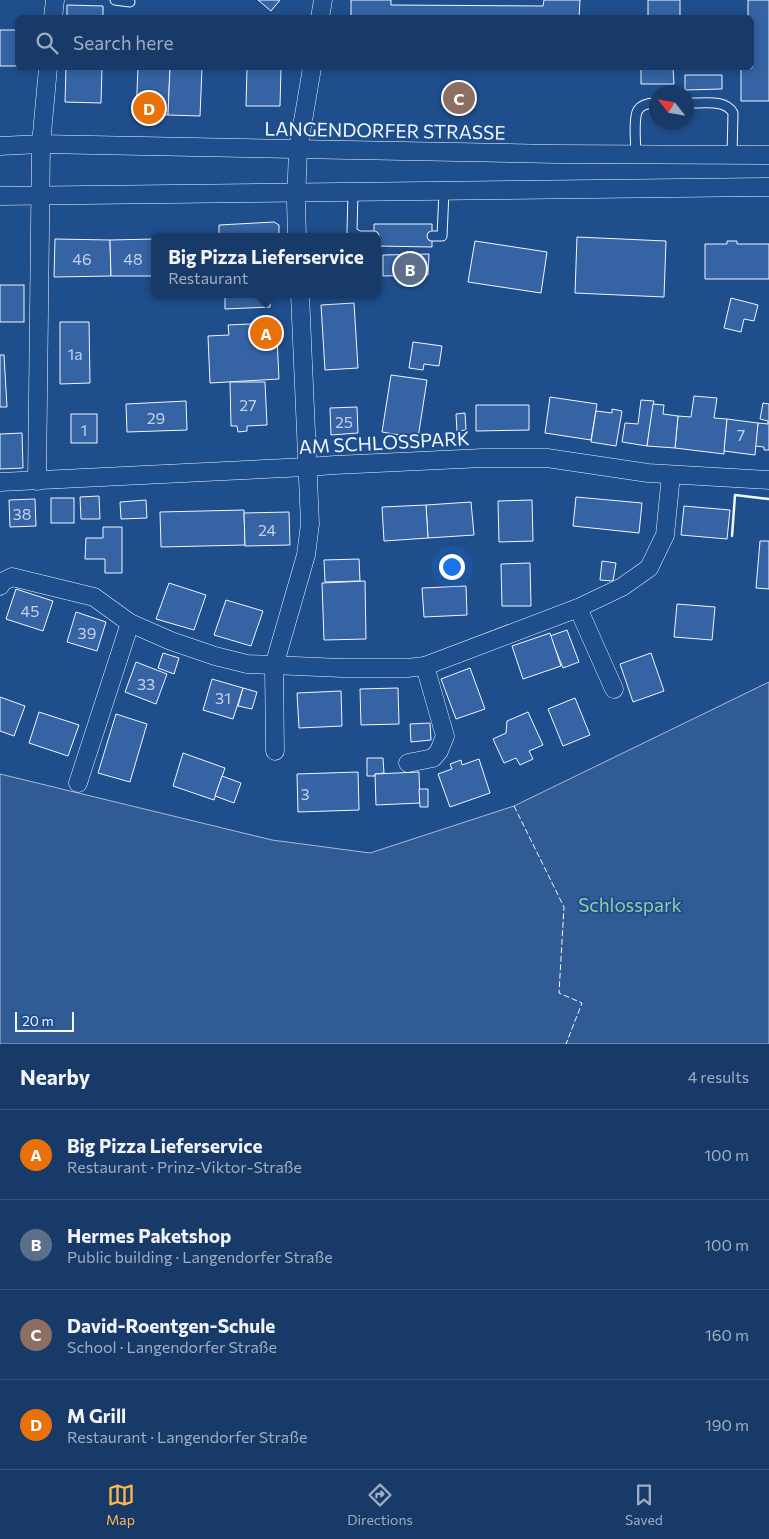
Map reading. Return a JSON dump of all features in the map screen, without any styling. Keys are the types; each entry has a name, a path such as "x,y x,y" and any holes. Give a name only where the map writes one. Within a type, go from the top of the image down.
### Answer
{"street":[{"path":"53,15 55,0"},
{"path":"320,15 323,0"},
{"path":"37,481 41,144 48,70"},
{"path":"297,233 298,150 312,70"},
{"name":"LANGENDORFER STRASSE","path":"0,146 41,144 298,150 769,155"},
{"path":"0,196 769,188"},
{"path":"274,751 274,666 306,555 310,524 300,298"},
{"name":"AM SCHLOSSPARK","path":"0,482 483,458 547,458 671,475 769,480"},
{"path":"0,586 2,582 12,577 94,597 130,623 171,641 215,656 247,664 342,668 407,668 425,666 578,608 622,587 649,568 665,535 671,475"},
{"path":"578,608 614,689"},
{"path":"78,782 130,623"},
{"path":"408,762 433,758 439,751 445,736 425,666"}],"lane":[{"path":"115,0 130,2"},
{"path":"636,155 636,116 638,110 649,103"},
{"path":"694,104 720,104 730,108 733,113 732,155"},
{"path":"432,236 442,236 444,192"},
{"path":"353,193 352,232 354,233"}],"green space":[{"name":"Schlosspark","path":"769,682 769,1044 0,1044 0,774 272,840 370,853 514,806"}],"building":[{"path":"258,0 280,0 271,11"},
{"path":"351,0 391,0 391,5 543,6 544,0 580,0 579,15 351,15"},
{"path":"648,0 680,0 680,15 648,15"},
{"path":"748,0 769,0 769,101 741,101 741,70 754,70 754,15 748,15"},
{"path":"67,5 103,6 103,15 67,15"},
{"path":"0,30 15,30 15,66 0,66"},
{"path":"66,70 102,70 101,103 65,102"},
{"path":"138,70 170,70 168,115 136,114"},
{"path":"170,70 202,70 200,116 168,115"},
{"path":"247,70 281,70 280,106 246,106"},
{"path":"641,70 673,70 674,84 641,84"},
{"path":"685,75 722,75 722,89 694,90 694,85 685,85"},
{"path":"274,222 279,225 279,233 219,233 219,225"},
{"path":"374,224 432,224 432,247 381,246 381,233 374,233"},
{"path":"577,237 666,241 664,297 575,293"},
{"path":"55,239 110,240 111,276 54,277"},
{"path":"151,239 151,276 111,276 110,240"},
{"path":"475,241 547,252 541,293 468,282"},
{"path":"727,241 737,241 737,244 769,244 769,279 705,279 705,244 727,244"},
{"path":"429,254 428,275 383,276 383,255"},
{"path":"0,285 24,285 24,322 0,322"},
{"path":"225,298 270,298 270,307 225,309"},
{"path":"731,298 758,305 754,321 744,319 741,332 724,328"},
{"path":"354,303 358,368 325,370 321,305"},
{"path":"60,322 89,322 90,383 60,384"},
{"path":"271,323 271,338 277,337 279,379 210,383 208,336 229,335 228,325"},
{"path":"413,342 442,346 439,366 424,364 423,370 409,368"},
{"path":"0,355 4,355 7,407 0,407"},
{"path":"391,375 427,380 418,438 382,432"},
{"path":"230,382 265,382 267,425 247,426 247,431 238,432 237,426 231,426"},
{"path":"694,396 717,398 714,418 727,419 724,454 675,448 678,416 691,417"},
{"path":"550,397 597,404 591,440 545,433"},
{"path":"641,400 654,401 647,446 622,442 625,423 638,424"},
{"path":"186,401 187,430 127,432 126,404"},
{"path":"763,403 769,404 769,450 764,450 764,447 755,446 758,423 768,424 768,421 760,419"},
{"path":"653,404 664,405 663,414 678,416 675,448 647,446"},
{"path":"476,405 529,405 529,430 476,431"},
{"path":"357,407 358,433 331,435 330,408"},
{"path":"612,409 622,411 616,446 591,442 596,411 612,413"},
{"path":"465,413 466,430 457,431 456,414"},
{"path":"71,414 97,414 97,443 71,443"},
{"path":"727,419 758,423 755,455 724,451"},
{"path":"22,433 23,468 0,469 0,434"},
{"path":"99,496 100,519 81,519 80,497"},
{"path":"576,497 642,503 639,533 573,526"},
{"path":"51,498 74,498 74,523 51,523"},
{"path":"35,499 36,526 10,527 9,500"},
{"path":"146,500 147,518 121,519 120,502"},
{"path":"532,500 533,541 499,542 498,501"},
{"path":"471,502 474,535 428,538 426,505"},
{"path":"426,505 428,538 384,541 382,507"},
{"path":"684,506 730,510 727,539 681,535"},
{"path":"244,510 245,545 161,547 160,512"},
{"path":"289,512 290,545 245,546 244,513"},
{"path":"103,527 122,527 122,573 105,573 105,559 85,559 86,538 103,538"},
{"path":"760,541 769,541 769,589 756,588"},
{"path":"359,559 360,581 325,582 324,560"},
{"path":"602,561 616,563 613,581 600,580"},
{"path":"530,563 531,606 502,606 501,564"},
{"path":"365,581 366,639 324,640 322,583"},
{"path":"169,583 206,595 194,630 156,619"},
{"path":"466,586 467,615 424,617 422,588"},
{"path":"16,589 53,601 43,631 6,619"},
{"path":"226,600 263,611 251,646 214,635"},
{"path":"677,604 715,607 712,640 674,637"},
{"path":"76,612 106,622 97,651 67,642"},
{"path":"567,630 579,662 563,668 550,636"},
{"path":"550,633 561,666 523,679 512,646"},
{"path":"163,653 179,658 174,674 158,668"},
{"path":"651,653 664,691 633,702 620,664"},
{"path":"136,662 167,674 156,704 125,692"},
{"path":"470,668 485,709 456,719 441,679"},
{"path":"212,679 243,688 233,719 203,710"},
{"path":"243,688 257,692 252,709 238,706"},
{"path":"398,688 399,724 361,725 360,689"},
{"path":"341,691 342,726 299,728 297,693"},
{"path":"0,697 25,706 14,736 0,731"},
{"path":"575,698 590,735 563,746 548,709"},
{"path":"39,712 79,725 68,756 29,743"},
{"path":"528,712 543,745 529,751 533,759 520,765 516,758 504,763 493,739 506,733 507,721"},
{"path":"116,714 147,724 130,782 98,773"},
{"path":"430,723 431,740 411,742 410,724"},
{"path":"183,753 225,768 214,800 173,786"},
{"path":"367,758 383,758 384,773 367,776"},
{"path":"479,759 490,793 450,807 438,774 452,769 450,764 461,760 462,765"},
{"path":"358,772 359,810 298,812 297,774"},
{"path":"419,772 420,803 376,805 375,774"},
{"path":"222,776 241,783 234,803 215,796"},
{"path":"419,789 428,789 428,807 420,807"}],"fence":[{"path":"514,806 564,907 559,993 582,1003 566,1044"}],"wall":[{"path":"732,536 735,495 769,499"}],"place":[{"name":"David-Roentgen-Schule","path":"459,98"},
{"name":"M Grill","path":"149,108"},
{"name":"Hermes Paketshop","path":"410,269"},
{"name":"Big Pizza Lieferservice","path":"266,333"}]}
